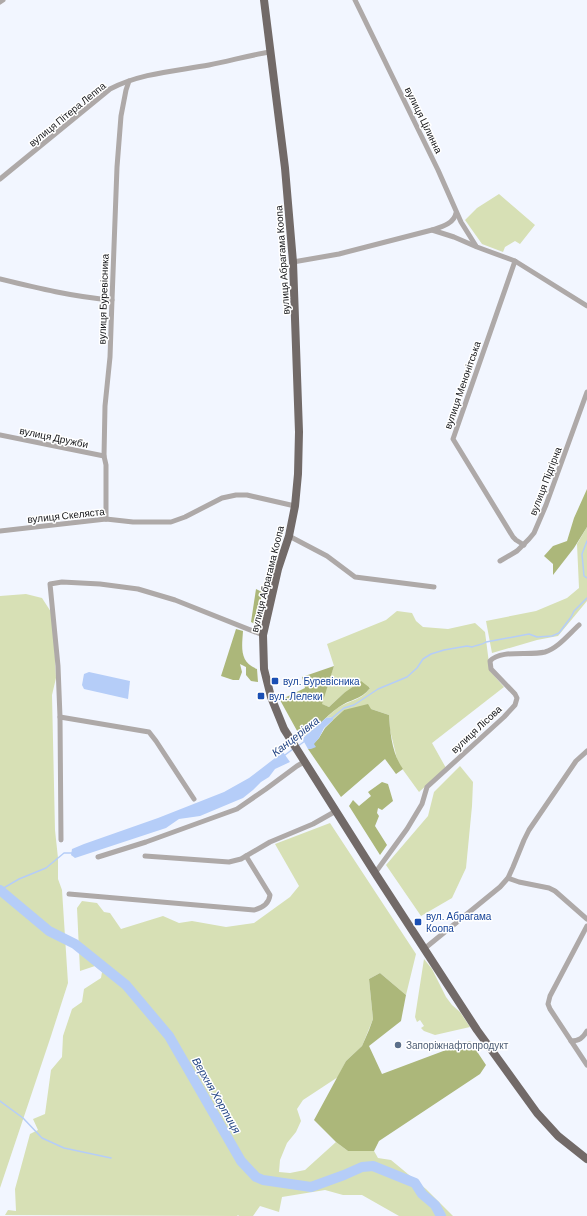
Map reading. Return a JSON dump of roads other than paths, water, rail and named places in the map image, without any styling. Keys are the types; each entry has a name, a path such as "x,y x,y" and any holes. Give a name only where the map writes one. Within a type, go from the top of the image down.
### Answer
{"main road":[{"name":"вулиця Абрагама Коопа","path":"264,0 285,168 293,262 299,432 298,474 295,506 289,536 278,569 263,635 264,669 271,697 284,729 304,762 477,1030 537,1113 558,1136 587,1159"}],"street":[{"name":"вулиця Цілинна","path":"355,0 438,170 454,205 456,213 477,248"},
{"name":"вулиця Пітера Леппа","path":"0,179 110,89 129,81 151,75 270,52"},
{"name":"вулиця Буревісника","path":"106,519 106,465 104,456 105,406 109,363 118,160 122,108 129,81"},
{"path":"293,262 339,254 432,230 449,223 456,217 456,213"},
{"path":"432,230 515,261 587,306"},
{"name":"вулиця Менонітська","path":"515,261 453,439 516,540 524,545"},
{"path":"0,279 98,300 112,300"},
{"name":"вулиця Підгірна","path":"500,561 517,551 524,545 534,532 546,506 587,392"},
{"name":"вулиця Дружби","path":"0,434 104,456"},
{"name":"вулиця Скеляста","path":"0,531 106,519 132,522 171,522 185,517 222,498 236,495 247,495 295,506"},
{"path":"289,536 327,556 354,577 434,588"},
{"path":"61,840 58,666 50,584 62,582 100,584 138,589 175,600 263,635"},
{"name":"вулиця Лісова","path":"375,873 417,813 428,787 515,705 517,698 515,694 491,669 490,661 498,655 537,653 554,648 579,625"},
{"path":"60,717 149,732 156,740 194,799"},
{"path":"424,949 500,887 508,878 529,830 576,761 587,751"},
{"path":"98,857 146,842 237,809 304,762"},
{"path":"145,856 229,862 246,856 270,842 313,824 336,811"},
{"path":"69,894 254,910 260,909 269,901 270,895 246,856"},
{"path":"508,878 519,882 549,888 555,891 587,919"},
{"path":"587,926 549,1000 550,1009 587,1065"},
{"path":"571,1042 582,1038 587,1031"}],"water":[{"path":"89,672 130,681 128,699 84,689 82,685 84,674"},
{"path":"333,717 333,720 324,728 314,744 316,747 308,749 303,740 304,737 326,718"},
{"path":"283,752 290,762 275,769 269,777 243,798 200,816 179,819 166,828 75,858 71,855 72,849 84,844 158,818 224,792 249,778"}],"waterway":[{"name":"Канцерівка","path":"587,541 582,554 584,576 587,578"},
{"name":"Канцерівка","path":"332,718 344,708 354,705 378,689 407,677 417,668 423,659 431,654 467,646 472,647 486,642 529,634 537,637 552,636 559,633 574,611 587,598"},
{"name":"Канцерівка","path":"298,746 305,741"},
{"name":"Канцерівка","path":"285,755 293,749"},
{"name":"Канцерівка","path":"0,890 19,879 46,868 64,853 73,853"},
{"name":"Верхня Хортиця","path":"0,890 49,931 75,944 126,985 169,1036 241,1161 256,1177 263,1180 311,1187 362,1167 373,1166 415,1183 422,1194 435,1205 441,1216"},
{"name":"Верхня Хортиця","path":"0,1101 23,1118 42,1138 64,1148 111,1158"}],"place":[{"name":"вул. Буревісника","path":"275,681"},
{"name":"вул. Лелеки","path":"261,696"},
{"name":"вул. Абрагама Коопа","path":"418,922"},
{"name":"Запоріжнафтопродукт","path":"398,1045"}]}
